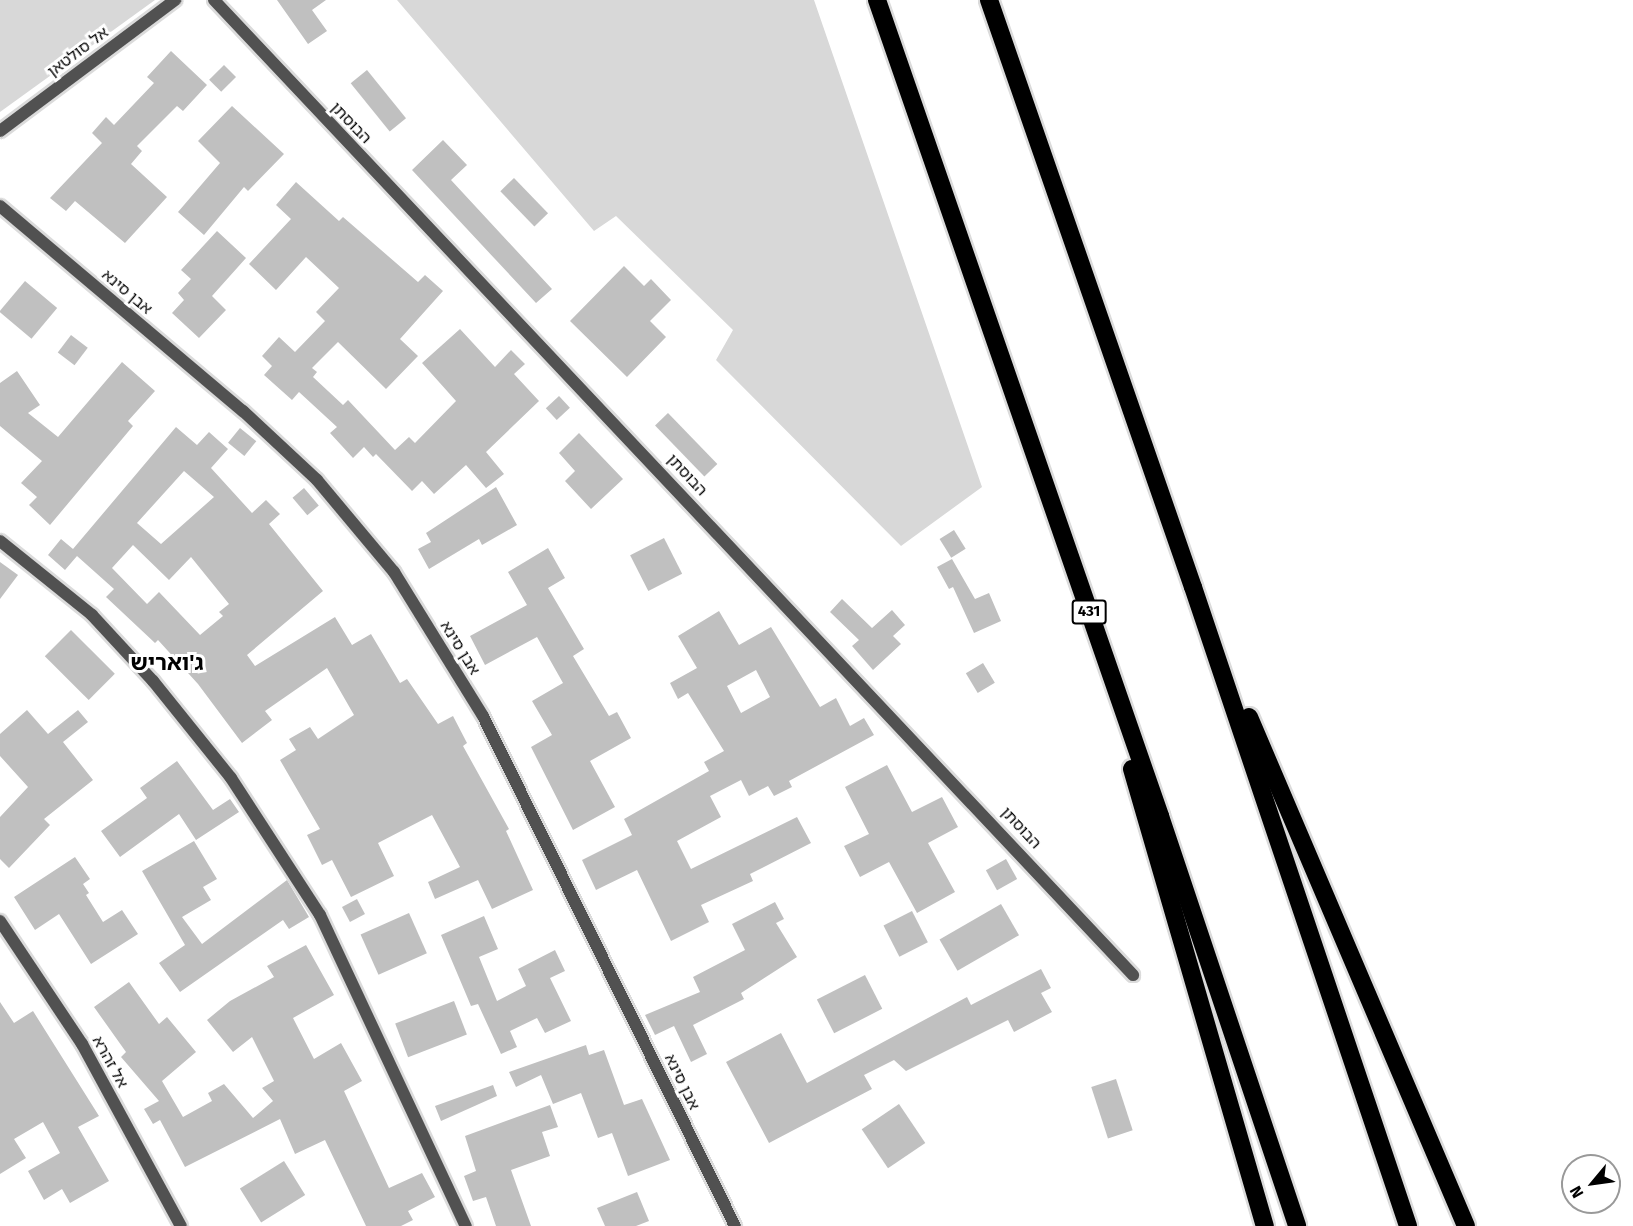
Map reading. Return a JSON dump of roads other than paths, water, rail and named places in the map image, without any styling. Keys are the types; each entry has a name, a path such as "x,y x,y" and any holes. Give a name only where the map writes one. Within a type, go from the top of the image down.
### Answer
{"highway":[{"name":"431","path":"877,0 1297,1226"},
{"path":"989,0 1193,587 1408,1226"},
{"path":"1056,518 1240,1132 1264,1226"},
{"path":"1193,587 1466,1226"}],"street":[{"name":"אל סולטאן","path":"0,131 175,0"},
{"name":"הבוסתן","path":"214,0 1133,975"},
{"name":"אבן סינא","path":"0,206 251,418 317,480 394,572 483,716 735,1226"},
{"path":"0,541 92,615 153,681 231,778 320,915 466,1226"},
{"name":"אל זהרא","path":"0,921 82,1044 181,1226"}],"district":[{"name":"ג'ואריש","path":"167,663"}]}
